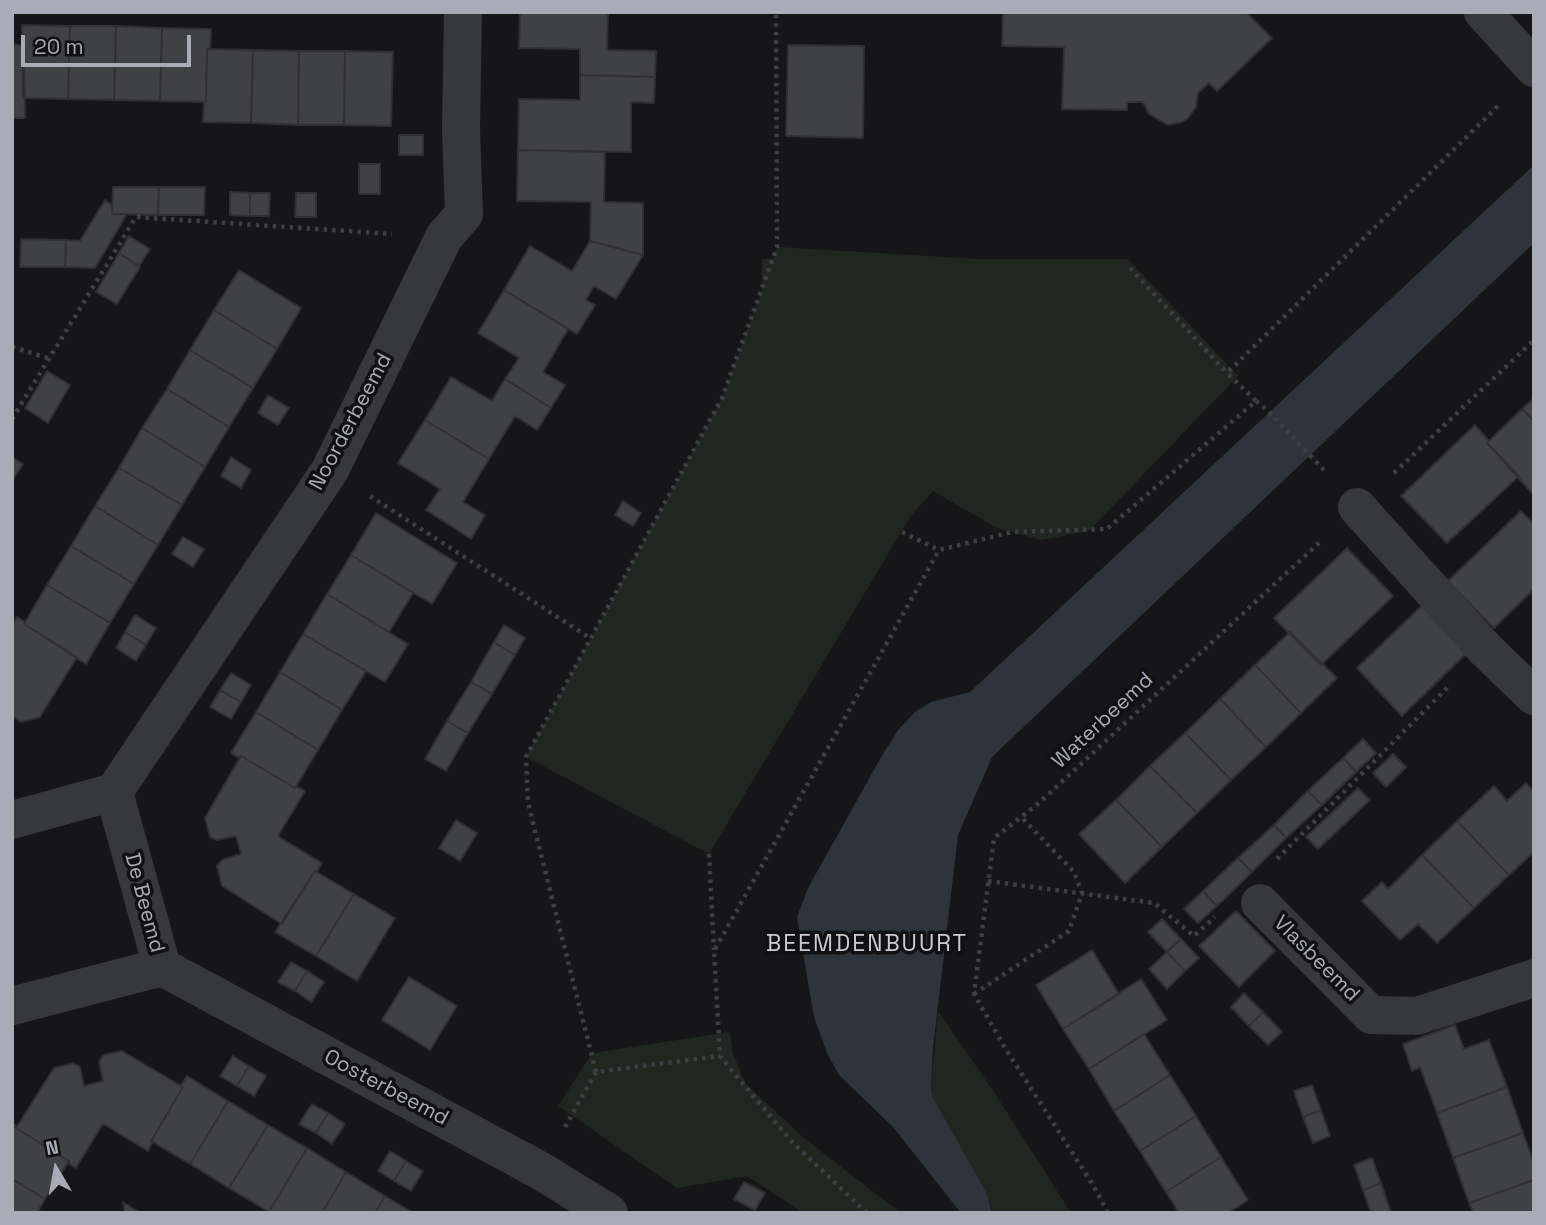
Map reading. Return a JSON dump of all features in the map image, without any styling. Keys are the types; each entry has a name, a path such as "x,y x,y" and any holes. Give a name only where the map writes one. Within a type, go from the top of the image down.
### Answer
{"street":[{"name":"Noorderbeemd","path":"114,792 330,470 444,237 464,214 461,128 463,12"},
{"path":"1483,12 1534,68"},
{"path":"1357,507 1485,649 1534,696"},
{"path":"12,820 114,792"},
{"name":"De Beemd","path":"12,1006 162,967 114,792"},
{"name":"Vlasbeemd","path":"1254,895 1371,1015 1417,1016 1534,978"},
{"name":"Oosterbeemd","path":"162,967 541,1171 609,1213"}],"path":[{"path":"541,1171 596,1072 528,803 526,757 722,398 777,247 775,12"},
{"path":"1227,373 1504,100"},
{"path":"12,419 136,218 444,237"},
{"path":"1130,268 1227,373 1267,410 1325,471"},
{"name":"Waterbeemd","path":"974,995 994,838 1039,803 1534,340"},
{"path":"12,347 48,358"},
{"path":"902,532 939,550 1012,532 1107,529 1256,401"},
{"path":"330,470 590,638"},
{"path":"714,951 939,550"},
{"path":"988,881 1154,903 1194,936 1254,895 1485,649"},
{"path":"1021,817 1074,872 1082,893 1069,931 974,995 1004,1048 1093,1185 1108,1213"},
{"path":"709,854 720,1056 790,1140 867,1213"},
{"path":"596,1072 720,1056"}],"shaded area":[{"path":"1534,165 1534,243 992,757 958,835 933,1048 933,1098 986,1192 992,1213 961,1213 893,1127 839,1075 827,1053 814,1017 797,917 808,888 880,759 898,730 915,712 931,702 970,692"},
{"path":"777,247 979,259 1128,259 1238,376 1089,531 1042,540 997,528 933,491 910,517 709,854 526,757 722,398 762,289 762,259 773,259"},
{"path":"938,1011 994,1092 1071,1213 992,1213 991,1205 933,1098 931,1090"},
{"path":"730,1032 733,1054 746,1084 805,1139 901,1213 803,1213 747,1176 677,1188 558,1106 592,1053"}],"building":[{"path":"520,12 608,12 607,50 656,51 655,77 580,75 580,49 519,48"},
{"path":"1003,12 1246,12 1272,38 1217,91 1209,83 1198,93 1196,107 1188,118 1168,125 1149,114 1143,102 1127,102 1127,110 1062,109 1064,47 1002,46"},
{"path":"22,25 70,26 68,99 23,98"},
{"path":"70,26 116,26 114,100 68,99"},
{"path":"116,26 162,28 160,101 114,100"},
{"path":"162,28 211,29 210,49 207,49 206,102 160,101"},
{"path":"12,44 24,46 25,118 12,118"},
{"path":"788,45 864,46 863,138 786,136"},
{"path":"207,49 253,50 251,123 203,122"},
{"path":"253,50 299,51 298,125 251,123"},
{"path":"299,51 345,51 344,125 298,125"},
{"path":"345,51 393,52 391,126 344,125"},
{"path":"580,75 655,77 654,103 631,102 631,152 518,150 519,99 580,100"},
{"path":"399,135 423,135 423,155 399,155"},
{"path":"518,150 605,152 604,202 643,203 643,255 590,241 591,202 517,201"},
{"path":"359,164 380,164 380,194 359,194"},
{"path":"113,187 159,187 158,215 112,214"},
{"path":"159,187 205,187 204,215 158,215"},
{"path":"230,192 250,193 250,216 230,215"},
{"path":"250,193 270,193 269,216 250,216"},
{"path":"296,193 316,193 316,217 295,217"},
{"path":"105,200 112,205 112,214 127,214 95,268 65,267 66,240 80,241"},
{"path":"129,236 150,249 139,266 119,253"},
{"path":"21,239 66,240 65,267 20,267"},
{"path":"590,241 643,255 616,299 594,286 586,300 595,305 577,334 504,290 530,246 572,271"},
{"path":"119,253 140,267 117,304 96,292"},
{"path":"239,270 301,308 277,349 214,310"},
{"path":"504,290 568,329 543,372 565,385 551,408 505,379 519,358 478,333"},
{"path":"214,310 277,349 253,388 190,350"},
{"path":"190,350 253,388 229,427 167,389"},
{"path":"47,371 70,385 48,423 25,408"},
{"path":"451,377 492,401 505,379 551,408 537,430 515,416 489,459 425,420"},
{"path":"167,389 229,427 205,467 142,428"},
{"path":"268,395 289,408 278,425 258,413"},
{"path":"1534,398 1534,421 1522,409"},
{"path":"1522,409 1534,421 1532,493 1487,443"},
{"path":"425,420 489,459 463,502 485,515 471,539 426,510 440,489 398,463"},
{"path":"1475,425 1489,441 1487,443 1519,476 1447,543 1401,496"},
{"path":"142,428 205,467 182,505 119,468"},
{"path":"12,457 23,464 12,481"},
{"path":"231,457 251,470 241,488 221,476"},
{"path":"119,468 182,505 158,545 95,506"},
{"path":"623,501 641,513 633,526 615,515"},
{"path":"95,506 158,545 134,584 71,546"},
{"path":"1521,511 1534,524 1534,589 1494,628 1448,581"},
{"path":"376,513 457,563 432,604 351,555"},
{"path":"183,537 204,549 193,567 172,554"},
{"path":"71,546 134,584 110,623 47,585"},
{"path":"1347,548 1393,596 1321,665 1274,618"},
{"path":"351,555 413,593 389,632 327,594"},
{"path":"47,585 110,623 86,664 24,624"},
{"path":"327,594 408,644 385,682 303,634"},
{"path":"1430,598 1475,645 1402,716 1357,668"},
{"path":"135,615 156,628 146,645 125,632"},
{"path":"17,617 77,657 40,717 21,722 14,717 12,711 12,624"},
{"path":"504,625 525,638 515,655 494,642"},
{"path":"125,632 146,645 136,661 116,648"},
{"path":"1290,632 1337,678 1301,713 1255,665"},
{"path":"303,634 366,671 342,710 280,672"},
{"path":"494,642 515,655 492,694 471,682"},
{"path":"1255,665 1301,713 1266,747 1220,699"},
{"path":"280,672 342,710 318,750 256,712"},
{"path":"231,673 251,685 241,702 220,690"},
{"path":"471,682 492,694 468,733 447,721"},
{"path":"220,690 241,702 231,719 210,707"},
{"path":"1220,699 1266,747 1231,780 1185,733"},
{"path":"256,712 318,750 295,788 241,756 239,758 231,753"},
{"path":"447,721 468,733 446,771 425,759"},
{"path":"1185,733 1231,780 1197,813 1150,766"},
{"path":"1363,739 1376,753 1356,772 1343,758"},
{"path":"1393,754 1406,767 1386,787 1373,773"},
{"path":"241,756 295,788 296,786 305,791 279,837 322,863 282,924 222,886 217,866 222,860 241,854 236,836 217,840 210,837 205,818"},
{"path":"1343,758 1356,772 1322,805 1308,791"},
{"path":"1150,766 1197,813 1162,847 1116,800"},
{"path":"1526,783 1534,792 1534,852 1509,875 1457,821 1494,786 1507,801"},
{"path":"1358,788 1370,800 1318,849 1306,837"},
{"path":"1308,791 1322,805 1286,838 1274,825"},
{"path":"1116,800 1162,847 1125,883 1079,834"},
{"path":"456,820 477,833 460,861 439,848"},
{"path":"1457,821 1509,875 1474,908 1422,855"},
{"path":"1274,825 1286,838 1252,872 1238,858"},
{"path":"1422,855 1474,908 1437,943 1418,924 1400,940 1362,901 1382,882 1388,889"},
{"path":"1238,858 1252,872 1217,906 1203,891"},
{"path":"315,871 354,894 316,956 275,932"},
{"path":"1203,891 1217,906 1198,923 1184,909"},
{"path":"354,894 395,918 357,981 316,956"},
{"path":"1236,911 1275,951 1239,987 1199,946"},
{"path":"1162,919 1181,939 1167,952 1148,932"},
{"path":"1181,939 1199,958 1185,971 1167,952"},
{"path":"1092,950 1119,994 1063,1029 1036,985"},
{"path":"1167,952 1185,971 1167,989 1149,969"},
{"path":"291,962 307,971 295,991 278,982"},
{"path":"307,971 324,982 311,1002 295,991"},
{"path":"409,977 457,1006 430,1050 382,1020"},
{"path":"1141,979 1167,1020 1089,1069 1063,1029"},
{"path":"1244,993 1263,1012 1249,1026 1231,1007"},
{"path":"1263,1012 1282,1032 1268,1045 1249,1026"},
{"path":"1455,1025 1464,1049 1489,1040 1507,1087 1437,1113 1420,1067 1412,1071 1403,1044"},
{"path":"1144,1034 1170,1075 1114,1111 1089,1069"},
{"path":"122,1051 183,1087 151,1141 148,1151 102,1125 76,1168 16,1128 54,1068 73,1063 80,1067 84,1086 103,1081 99,1062 103,1055"},
{"path":"233,1056 249,1066 237,1086 220,1076"},
{"path":"249,1066 266,1076 254,1096 237,1086"},
{"path":"1170,1075 1196,1116 1140,1151 1114,1111"},
{"path":"187,1076 228,1101 190,1164 151,1141"},
{"path":"1312,1085 1321,1110 1303,1117 1294,1091"},
{"path":"1507,1087 1523,1133 1453,1158 1437,1113"},
{"path":"228,1101 268,1125 229,1188 190,1164"},
{"path":"312,1104 328,1113 316,1133 299,1124"},
{"path":"1321,1110 1330,1136 1313,1143 1303,1117"},
{"path":"328,1113 345,1124 332,1144 316,1133"},
{"path":"1196,1116 1221,1157 1166,1192 1140,1151"},
{"path":"12,1123 69,1161 45,1199 12,1179"},
{"path":"268,1125 307,1148 269,1212 229,1188"},
{"path":"1523,1133 1534,1163 1534,1180 1469,1203 1453,1158"},
{"path":"307,1148 346,1172 322,1213 270,1213 269,1212"},
{"path":"390,1151 406,1161 394,1181 378,1171"},
{"path":"1221,1157 1248,1200 1228,1213 1179,1213 1166,1192"},
{"path":"1372,1158 1381,1183 1363,1190 1354,1165"},
{"path":"406,1161 423,1171 411,1191 394,1181"},
{"path":"346,1172 385,1196 375,1213 322,1213"},
{"path":"12,1179 45,1199 37,1213 12,1213"},
{"path":"1534,1180 1534,1213 1473,1213 1469,1203"},
{"path":"744,1182 765,1193 755,1210 734,1199"},
{"path":"1381,1183 1391,1213 1371,1213 1363,1190"},
{"path":"385,1196 413,1213 375,1213"},
{"path":"123,1202 140,1213 125,1213"}],"district":[{"name":"BEEMDENBUURT","path":"867,945"}]}
